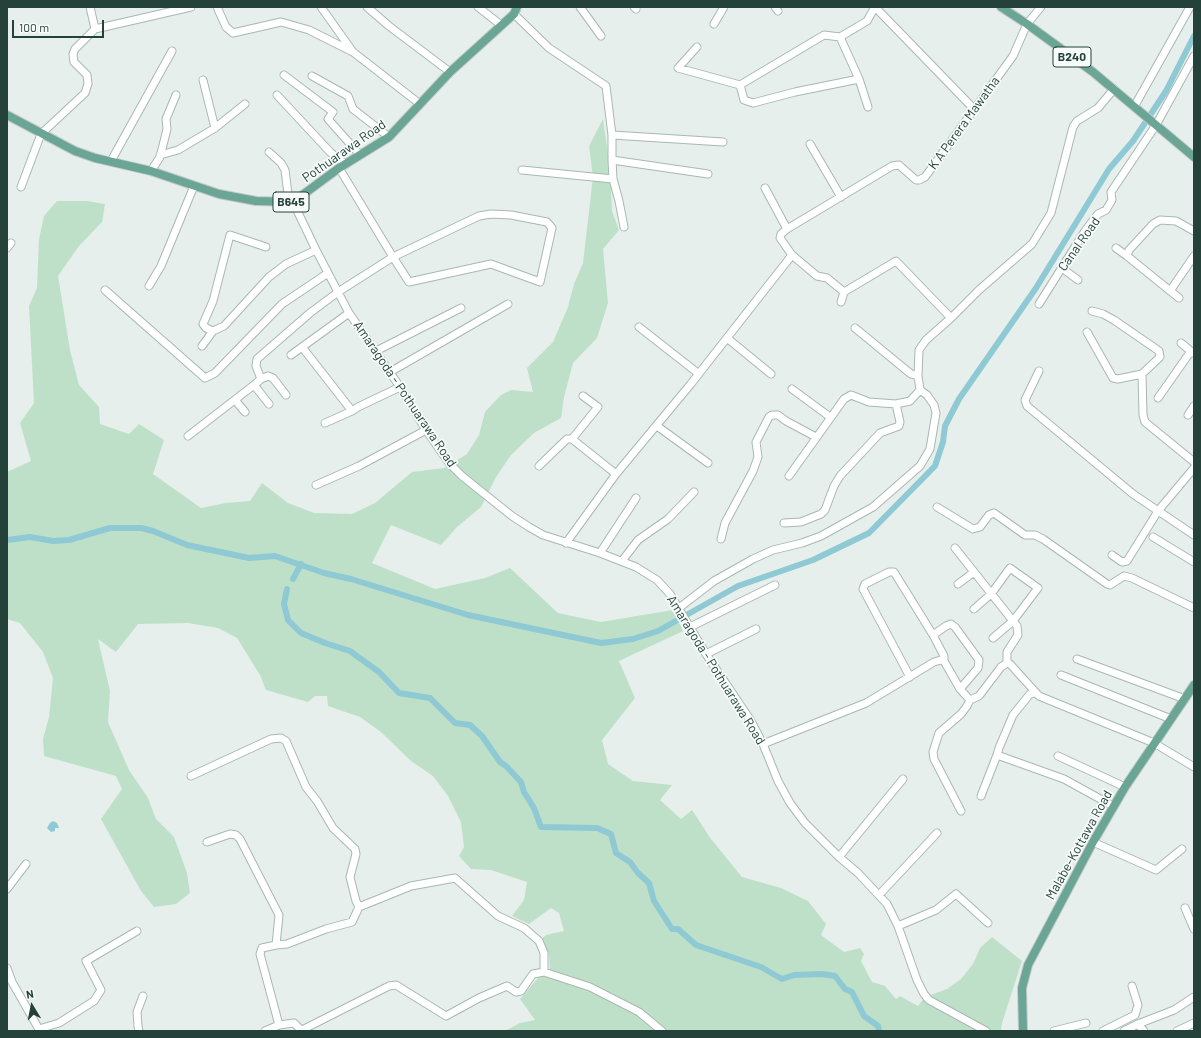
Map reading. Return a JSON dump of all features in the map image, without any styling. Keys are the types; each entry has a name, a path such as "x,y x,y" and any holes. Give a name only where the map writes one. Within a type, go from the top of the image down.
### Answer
{"main road":[{"name":"B240","path":"1001,7 1093,72 1194,157"},
{"name":"Pothuarawa Road","path":"291,202 342,166 389,137 450,72 516,11"},
{"name":"B645","path":"7,115 75,151 95,158 151,171 218,194 256,201 291,202"},
{"name":"Malabe-Kottawa Road","path":"1025,1031 1022,988 1028,965 1113,806 1194,685"}],"street":[{"path":"90,7 95,29"},
{"path":"21,187 41,134 85,93 88,84 87,75 74,62 73,54 75,49 95,29 191,7"},
{"path":"217,7 226,28 233,33 281,22 309,30 353,52 420,104"},
{"path":"321,7 353,52"},
{"path":"367,7 389,26 450,72"},
{"path":"478,7 501,25"},
{"path":"580,7 601,36"},
{"path":"714,24 724,7"},
{"path":"697,47 678,68 740,85 824,35 840,37 867,21 875,7 974,109"},
{"name":"K A Perera Mawatha","path":"787,229 896,165 899,165 916,180 919,180 925,176 1013,56 1027,24 1041,7"},
{"path":"1137,109 1190,7"},
{"path":"516,11 549,48 606,86 612,135 613,179 624,227"},
{"path":"840,37 859,79 868,107"},
{"path":"112,161 172,51"},
{"name":"Canal Road","path":"1039,304 1085,231 1098,214 1106,210 1112,200 1111,192 1194,56"},
{"path":"284,75 333,112 328,119 360,155"},
{"path":"312,76 348,96 354,109 389,137"},
{"path":"740,85 744,100 753,103 795,92 859,79"},
{"path":"203,80 215,128"},
{"path":"681,610 714,581 754,559 773,550 802,543 821,536 873,507 920,466 930,449 936,413 934,405 927,395 920,390 918,376 919,350 926,340 979,290 1032,244 1050,213 1073,127 1077,121 1098,108 1114,90"},
{"path":"151,171 160,155 167,129 166,119 176,95"},
{"path":"261,379 256,366 257,359 310,313 338,292 393,257 479,216 491,214 511,215 547,222 552,228 540,282 491,264 409,282 393,257 342,166 277,95"},
{"path":"160,155 178,150 215,128 245,104"},
{"path":"612,135 723,142"},
{"path":"810,144 841,197"},
{"name":"Amaragoda - Pothuarawa Road","path":"268,152 281,163 291,202 350,313 449,463 462,476 512,516 543,535 622,561 636,567 657,580 670,594 681,610 706,654 751,721 763,744 778,781 790,803 805,823 839,857 858,873 887,904 898,926 917,980 924,994 929,1000 986,1031"},
{"path":"612,160 708,174"},
{"path":"522,170 613,179"},
{"path":"149,286 161,266 194,186"},
{"path":"765,188 787,229 781,234 780,238 792,254 817,276 827,278 844,292"},
{"path":"1127,256 1129,250 1153,224 1160,220 1176,221 1194,231"},
{"path":"214,331 206,328 203,324 213,301 230,235 266,247"},
{"path":"1116,248 1179,298"},
{"path":"202,346 214,331 224,326 269,276 286,264 316,250"},
{"path":"566,543 616,474 699,374 792,254"},
{"path":"1170,291 1194,256"},
{"path":"841,302 844,292 896,261 951,318"},
{"path":"1062,268 1078,280"},
{"path":"105,290 205,378 215,373 282,304 328,273"},
{"path":"390,372 508,304"},
{"path":"376,351 461,308"},
{"path":"1087,332 1113,378 1118,379 1142,374 1160,357 1159,351 1114,320 1103,314 1092,311"},
{"path":"291,355 350,313"},
{"path":"639,327 699,374"},
{"path":"855,328 912,374 918,376"},
{"path":"727,338 771,374"},
{"path":"1158,398 1192,352 1181,343"},
{"path":"302,347 352,411"},
{"path":"1039,371 1025,400 1028,406 1133,494 1194,535"},
{"path":"1142,374 1143,415 1145,422 1194,462"},
{"path":"188,436 261,379 268,376 273,378 286,395"},
{"path":"254,385 269,404"},
{"path":"325,423 400,387"},
{"path":"792,389 830,417"},
{"path":"789,476 844,399 851,395 869,402 896,404 910,401 920,390"},
{"path":"539,466 567,439 572,439 598,407 583,396"},
{"path":"235,400 245,412"},
{"path":"784,523 801,522 821,514 825,510 834,486 840,476 880,433 899,426 900,422 896,404"},
{"path":"1188,415 1194,406"},
{"path":"721,539 725,523 753,471 758,457 756,442 769,417 772,415 778,415 816,437"},
{"path":"657,426 708,463"},
{"path":"316,485 359,466 426,430"},
{"path":"572,439 616,474"},
{"path":"1112,555 1122,562 1127,561 1158,511 1193,471"},
{"path":"622,561 638,540 668,519 694,492"},
{"path":"600,553 636,498"},
{"path":"937,507 973,529 980,527 989,515 994,513 1025,535 1035,535 1043,539 1106,584 1110,585 1124,576 1132,578 1194,608"},
{"path":"1153,537 1194,562"},
{"path":"955,548 1017,626 1018,635 1007,652 1007,663"},
{"path":"974,609 991,594 1010,568 1038,588 1013,621 993,638"},
{"path":"910,678 862,589 865,584 889,572 894,572 933,635 944,656 944,661 960,689 970,700"},
{"path":"958,584 974,572"},
{"path":"690,627 775,585"},
{"path":"933,635 951,624 955,627 979,660 978,668 960,689"},
{"path":"706,654 756,629"},
{"path":"1078,659 1185,700"},
{"path":"763,744 866,703 910,678 934,662 941,660 944,661"},
{"path":"1007,663 1010,664 1039,696 1154,744 1194,767"},
{"path":"961,811 934,759 933,752 939,733 961,714 970,700 979,696 1001,667 1007,663"},
{"path":"1061,675 1171,719"},
{"path":"981,796 1013,715 1030,694 1035,693"},
{"path":"191,776 271,739 281,738 286,741 306,787 317,801 333,828 355,849 356,854 350,877 356,902 359,907"},
{"path":"997,755 1064,779 1113,806"},
{"path":"1058,756 1125,787"},
{"path":"839,857 904,779"},
{"path":"879,895 937,833"},
{"path":"207,842 230,834 236,835 240,839 279,915 276,945"},
{"path":"1093,842 1156,870 1182,849"},
{"path":"7,889 26,864"},
{"path":"279,1025 260,954 262,948 287,944 326,929 352,922 359,907 411,886 455,878 498,916 524,928 539,941 544,953 544,972"},
{"path":"898,926 936,910 956,894 988,923"},
{"path":"1185,908 1194,929"},
{"path":"7,968 12,982 40,1030 59,1023 94,1001 101,990 86,961 137,931"},
{"path":"266,1031 279,1025 294,1023 302,1031 389,986 396,985 446,1016 479,998 507,986 516,992 521,991 533,974 544,972 590,987 640,1012 662,1031"},
{"path":"1103,1031 1135,1015 1138,1005 1132,986"},
{"path":"140,1031 137,1012 143,996"},
{"path":"1124,1031 1174,1010 1194,998"},
{"path":"1054,1031 1086,1023"},
{"path":"1177,1031 1194,1023"},
{"path":"1138,1024 1144,1031"}],"green space":[{"path":"603,119 610,169 612,211 619,230 603,249 608,303 597,338 573,363 564,397 561,418 534,433 511,455 496,477 481,507 457,527 441,545 391,525 372,563 435,589 485,578 510,568 558,613 601,622 673,610 683,631 619,661 635,698 602,740 608,764 633,781 672,785 660,800 681,819 692,810 711,839 742,877 781,888 808,901 826,924 821,935 844,952 860,948 864,954 861,961 872,982 885,986 896,999 900,996 918,1006 925,997 947,989 961,979 973,964 980,948 992,937 1022,961 1002,1023 1001,1031 505,1031 520,1023 535,1020 520,999 538,978 550,969 549,953 539,941 546,935 564,931 559,913 551,908 529,924 512,916 524,900 527,882 491,870 471,869 459,856 464,847 461,822 448,796 433,776 411,761 381,732 360,717 328,706 327,696 315,696 308,702 266,690 260,675 237,638 218,628 188,623 138,624 116,652 98,639 110,691 108,722 129,770 148,798 156,819 174,837 187,873 190,893 176,904 154,907 141,891 101,819 122,789 116,776 44,756 43,739 49,717 53,678 43,652 20,623 7,619 7,472 31,461 20,423 34,403 29,306 37,288 39,239 44,216 57,201 87,201 105,204 102,222 79,246 58,276 70,350 79,385 99,407 100,424 129,434 139,424 164,440 153,474 201,508 226,503 250,501 262,483 288,503 314,513 352,514 375,503 412,472 444,468 467,454 479,435 485,412 501,395 511,390 533,392 527,368 553,342 568,307 574,284 583,263 593,177 589,146"}],"water":[{"path":"53,821 57,823 59,828 55,828 55,831 51,832 47,828"}],"waterway":[{"path":"7,540 30,537 53,541 69,540 110,528 141,528 153,531 187,545 249,558 275,556 324,573 351,579 468,615 601,643 633,639 658,631 738,586 813,560 869,533 935,466 943,442 945,426 959,399 1036,288 1109,169 1133,141 1166,91 1194,36"},
{"path":"293,579 301,564"},
{"path":"287,589 284,604 288,620 301,633 350,651 379,672 399,693 430,698 455,723 470,725 482,736 500,762 506,766 521,782 524,792 534,808 541,827 597,828 611,834 616,853 630,862 638,873 649,883 654,901 672,929 678,929 696,945 761,967 782,979 794,975 822,974 835,976 845,989 852,992 864,1016 878,1026 879,1031"}]}
